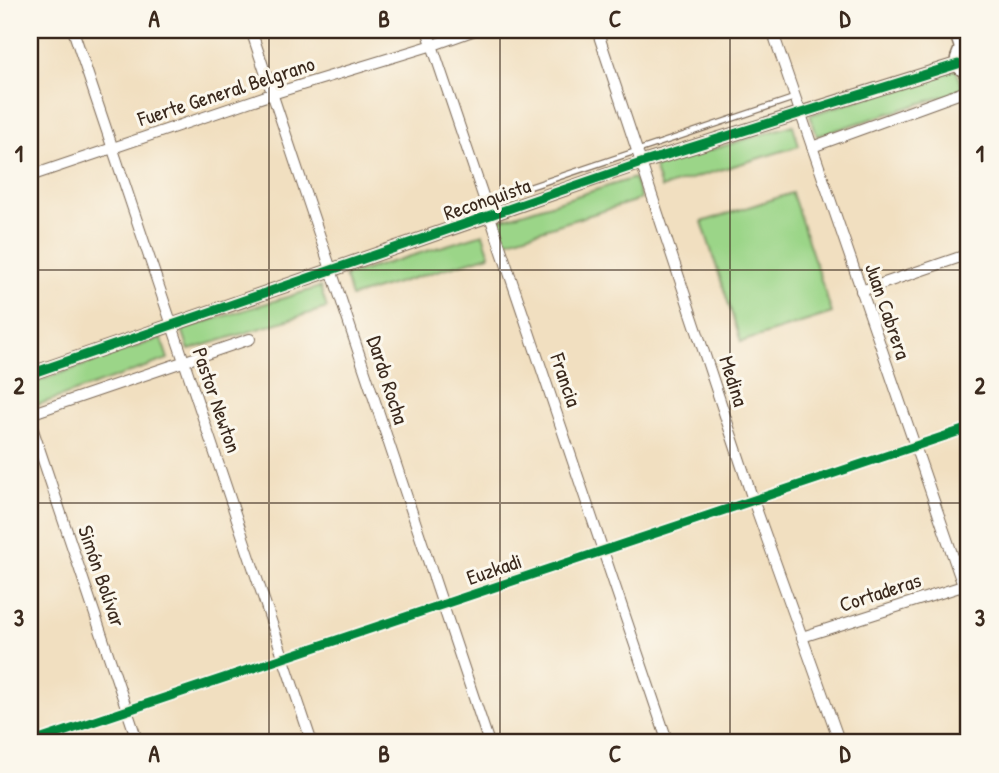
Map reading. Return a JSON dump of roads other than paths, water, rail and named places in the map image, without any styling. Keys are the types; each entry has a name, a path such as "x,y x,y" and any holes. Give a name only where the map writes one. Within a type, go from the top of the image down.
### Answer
{"street":[{"name":"Pastor Newton","path":"73,30 312,743"},
{"name":"Dardo Rocha","path":"251,30 489,743"},
{"name":"Francia","path":"427,30 668,743"},
{"name":"Fuerte General Belgrano","path":"30,176 272,94 475,30"},
{"name":"Medina","path":"597,30 753,500 840,743"},
{"name":"Juan Cabrera","path":"772,30 914,446 966,585 969,604"},
{"path":"955,30 965,45 958,53 958,64 969,75"},
{"name":"Reconquista","path":"30,374 331,269 491,217 639,157 800,113 958,64"},
{"path":"812,146 969,90"},
{"path":"861,291 969,254"},
{"path":"30,414 250,338"},
{"name":"Simón Bolívar","path":"30,421 138,743"},
{"name":"Euzkadi","path":"30,743 969,428"},
{"name":"Cortaderas","path":"802,637 966,585"}],"lane":[{"path":"485,202 639,157 795,97"}]}
